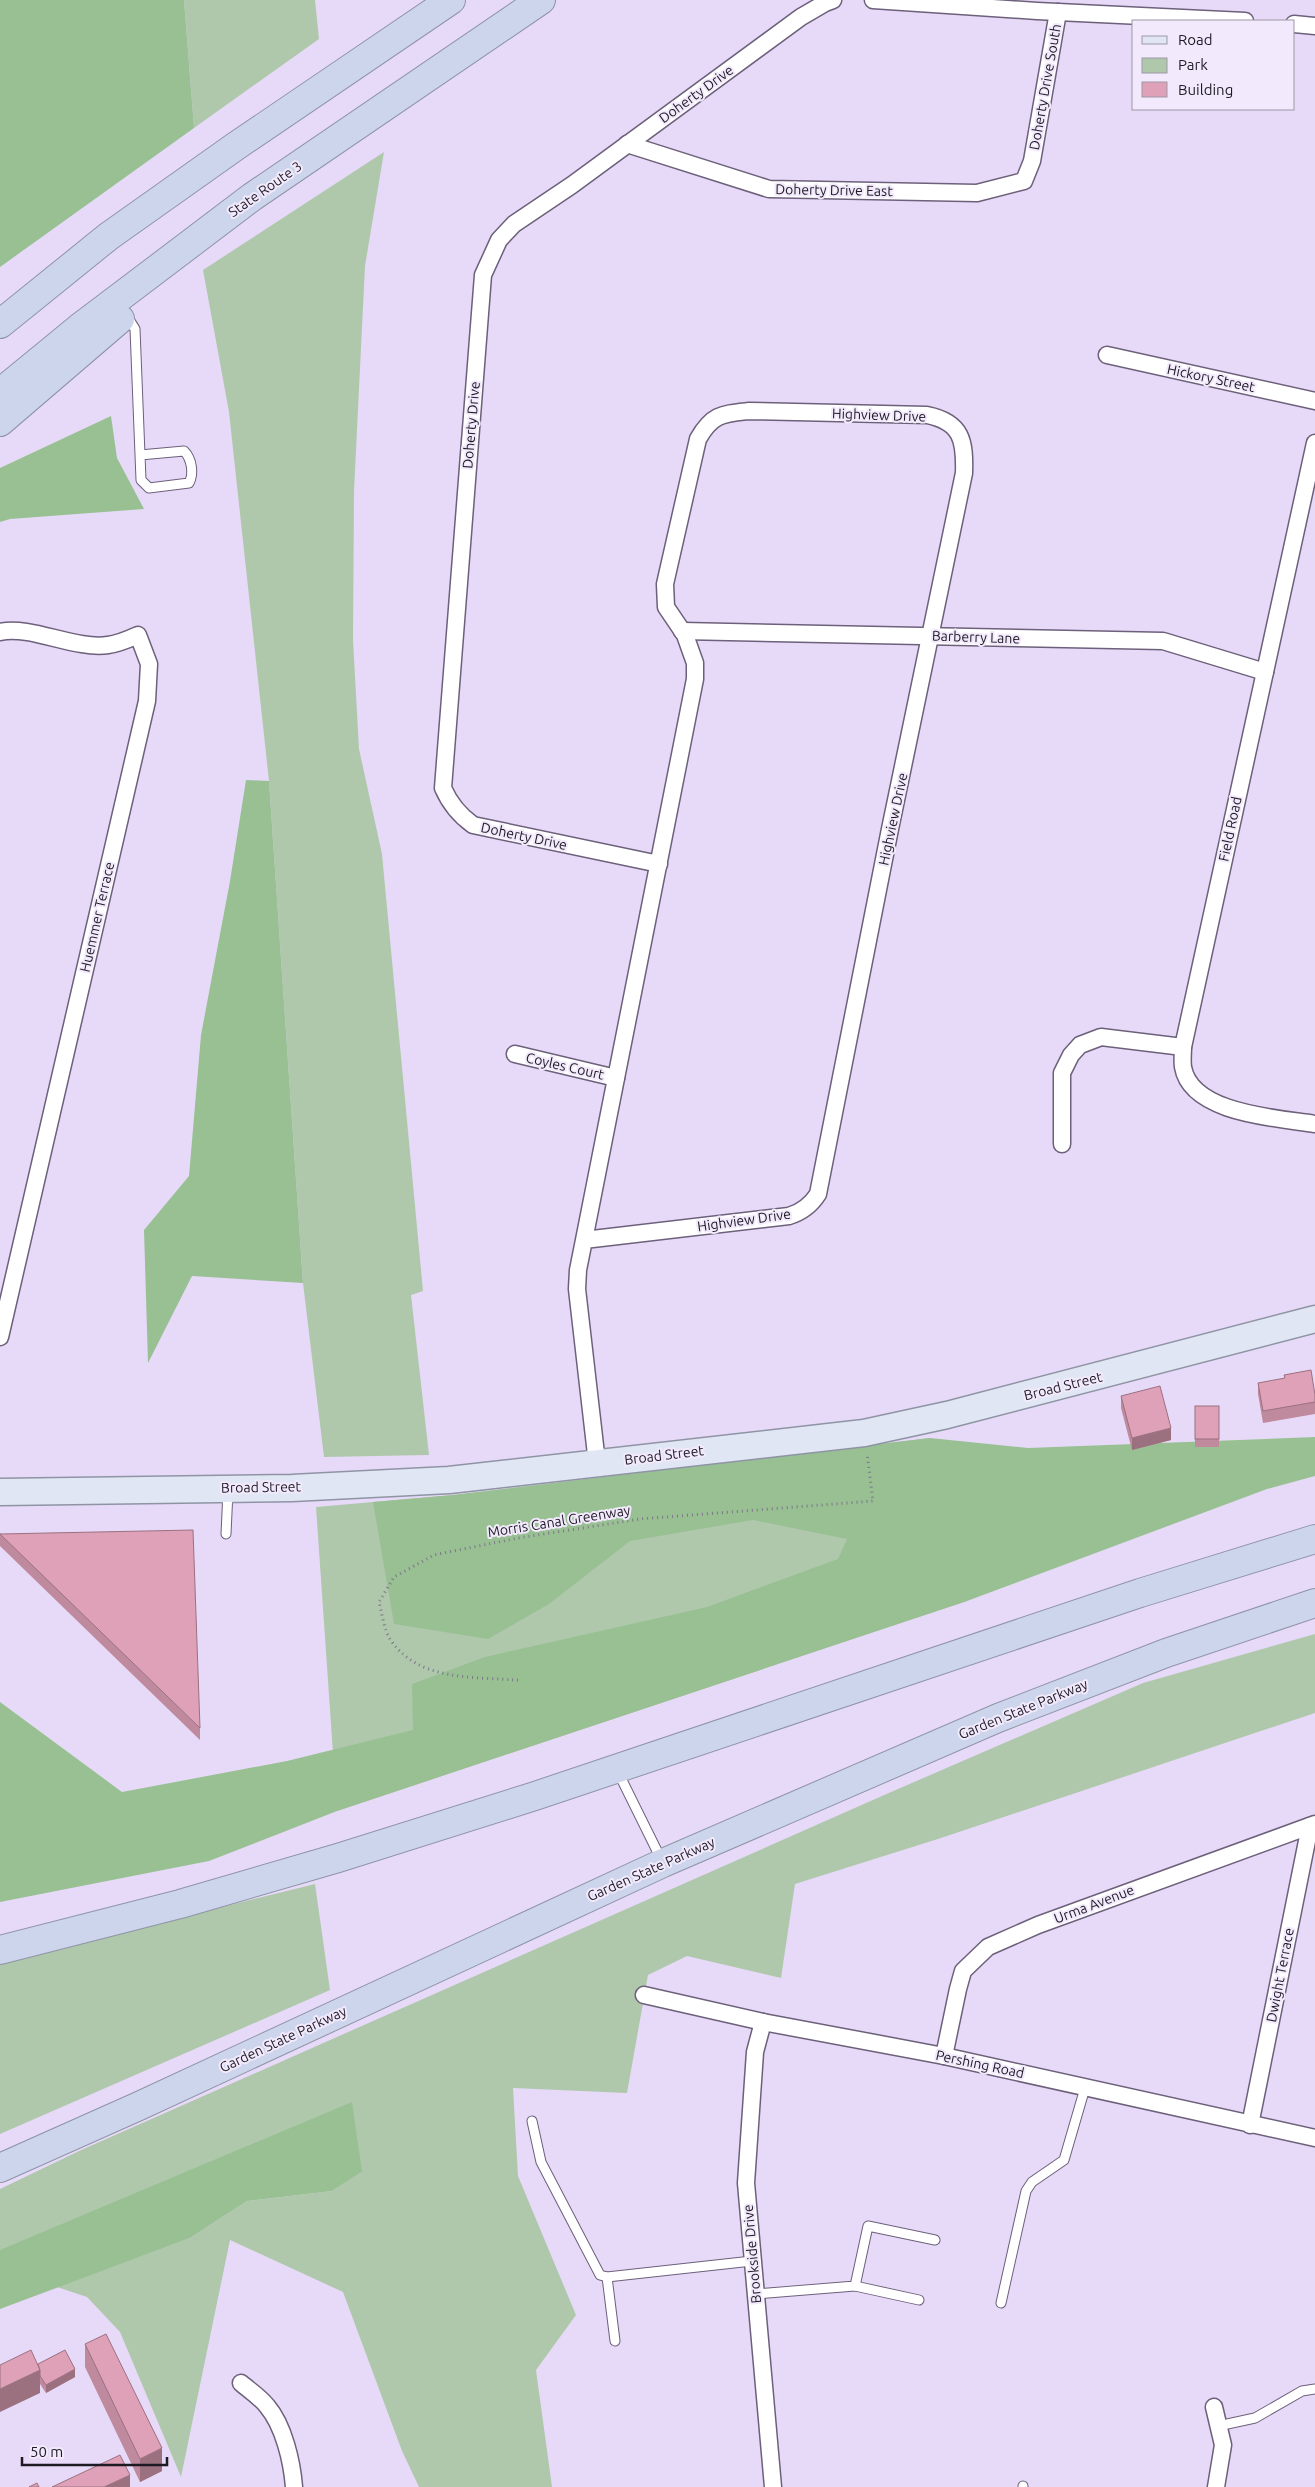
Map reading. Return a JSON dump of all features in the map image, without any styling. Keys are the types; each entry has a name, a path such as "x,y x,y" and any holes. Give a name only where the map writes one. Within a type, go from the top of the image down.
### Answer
{"highway":[{"path":"0,324 109,236 236,146 451,0"},
{"name":"State Route 3","path":"0,393 78,328 185,246 300,164 541,0"},
{"path":"0,422 300,164"},
{"path":"0,1950 180,1904 338,1858 535,1796 616,1767 956,1656 1140,1593 1315,1539"},
{"name":"Garden State Parkway","path":"0,2168 139,2106 663,1863 998,1718 1166,1653 1315,1604"}],"main road":[{"name":"Broad Street","path":"0,1492 292,1488 449,1480 864,1433 956,1413 1315,1319"}],"street":[{"name":"Doherty Drive","path":"658,864 473,825 460,815 449,801 443,788 483,275 499,240 514,224 801,18 824,3 833,0"},
{"path":"873,0 1224,20"},
{"name":"Doherty Drive South","path":"1032,161 1058,12"},
{"path":"1295,24 1315,26"},
{"name":"Doherty Drive East","path":"627,144 769,189 977,192 1024,181 1032,161"},
{"name":"Hickory Street","path":"1107,355 1315,401"},
{"name":"Highview Drive","path":"584,1240 789,1216 799,1213 813,1202 821,1183 890,829 964,473 963,440 950,423 927,415 749,411 715,416 705,425 698,439 665,584 666,607 682,631 695,663 695,679 578,1270 577,1289 597,1463"},
{"name":"Field Road","path":"1315,443 1183,1047 1183,1067 1189,1081 1202,1095 1219,1105 1236,1111 1315,1124"},
{"name":"Huemmer Terrace","path":"0,632 15,631 90,645 109,645 138,636 149,664 149,673 147,701 0,1337"},
{"name":"Barberry Lane","path":"682,631 1163,641 1265,672"},
{"path":"1062,1144 1062,1074 1071,1055 1080,1045 1101,1037 1183,1047"},
{"name":"Coyles Court","path":"515,1054 616,1078"},
{"name":"Urma Avenue","path":"944,2056 963,1972 988,1947 1038,1925 1312,1825"},
{"name":"Dwight Terrace","path":"1250,2125 1312,1825"},
{"name":"Pershing Road","path":"644,1995 763,2022 944,2056 1315,2138"},
{"name":"Brookside Drive","path":"763,2022 755,2052 746,2174 773,2487"},
{"path":"241,2383 268,2406 281,2432 293,2471 294,2487"},
{"path":"1214,2407 1223,2445 1216,2487"}],"lane":[{"path":"126,313 135,329 140,455 141,480 149,488 188,483 193,474 188,455 184,451 140,455"},
{"path":"226,1534 229,1488"},
{"path":"616,1767 663,1863"},
{"path":"1001,2303 1026,2190 1032,2182 1064,2160 1085,2088"},
{"path":"532,2121 541,2162 600,2274 607,2277 752,2261"},
{"path":"855,2286 868,2226 935,2240"},
{"path":"607,2277 615,2342"},
{"path":"755,2294 855,2286 919,2300"},
{"path":"1218,2426 1255,2418 1302,2391 1315,2389"}],"path":[{"name":"Morris Canal Greenway","path":"518,1680 447,1675 415,1664 390,1639 379,1602 394,1577 434,1556 527,1537 640,1519 873,1501 864,1433"}],"green space":[{"path":"0,0 184,0 194,128 0,267"},
{"path":"184,0 315,0 319,39 194,128"},
{"path":"384,152 365,266 354,491 353,640 359,749 382,854 423,1291 411,1295 429,1455 324,1457 303,1283 269,781 229,412 203,270"},
{"path":"111,416 117,458 144,509 10,519 0,522 0,468"},
{"path":"246,780 269,781 303,1283 192,1276 148,1363 144,1230 189,1176 201,1035 230,881"},
{"path":"1315,1437 1315,1476 1267,1489 967,1601 337,1811 209,1861 0,1902 0,1702 122,1792 287,1761 413,1730 412,1684 485,1657 707,1607 838,1559 847,1539 753,1520 630,1541 549,1604 488,1639 394,1624 373,1502 453,1495 930,1438 1028,1448"},
{"path":"930,1438 967,1601 337,1811 316,1507 453,1495"},
{"path":"1315,1634 1315,1713 941,1838 795,1884 781,1978 687,1956 648,1975 627,2093 513,2088 518,2176 576,2315 536,2370 552,2487 419,2487 402,2451 343,2292 230,2240 181,2477 120,2332 87,2297 57,2287 190,2238 247,2201 332,2191 362,2172 0,2250 0,2189 79,2151 891,1792 1143,1683"},
{"path":"315,1884 330,1990 0,2134 0,1962"},
{"path":"352,2102 362,2172 332,2191 247,2201 190,2238 0,2309 0,2250"}],"building":[{"path":"1311,1370 1315,1402 1263,1411 1258,1383 1285,1378 1284,1375"},
{"path":"1160,1386 1171,1428 1132,1438 1121,1396"},
{"path":"1195,1406 1219,1406 1219,1439 1195,1439"},
{"path":"193,1530 200,1728 0,1534"},
{"path":"106,2334 162,2448 140,2459 85,2344"},
{"path":"31,2350 40,2370 0,2389 0,2365"},
{"path":"65,2350 75,2369 46,2385 40,2376 38,2364"},
{"path":"120,2455 130,2475 104,2487 52,2487"},
{"path":"37,2483 39,2487 29,2487"}]}
